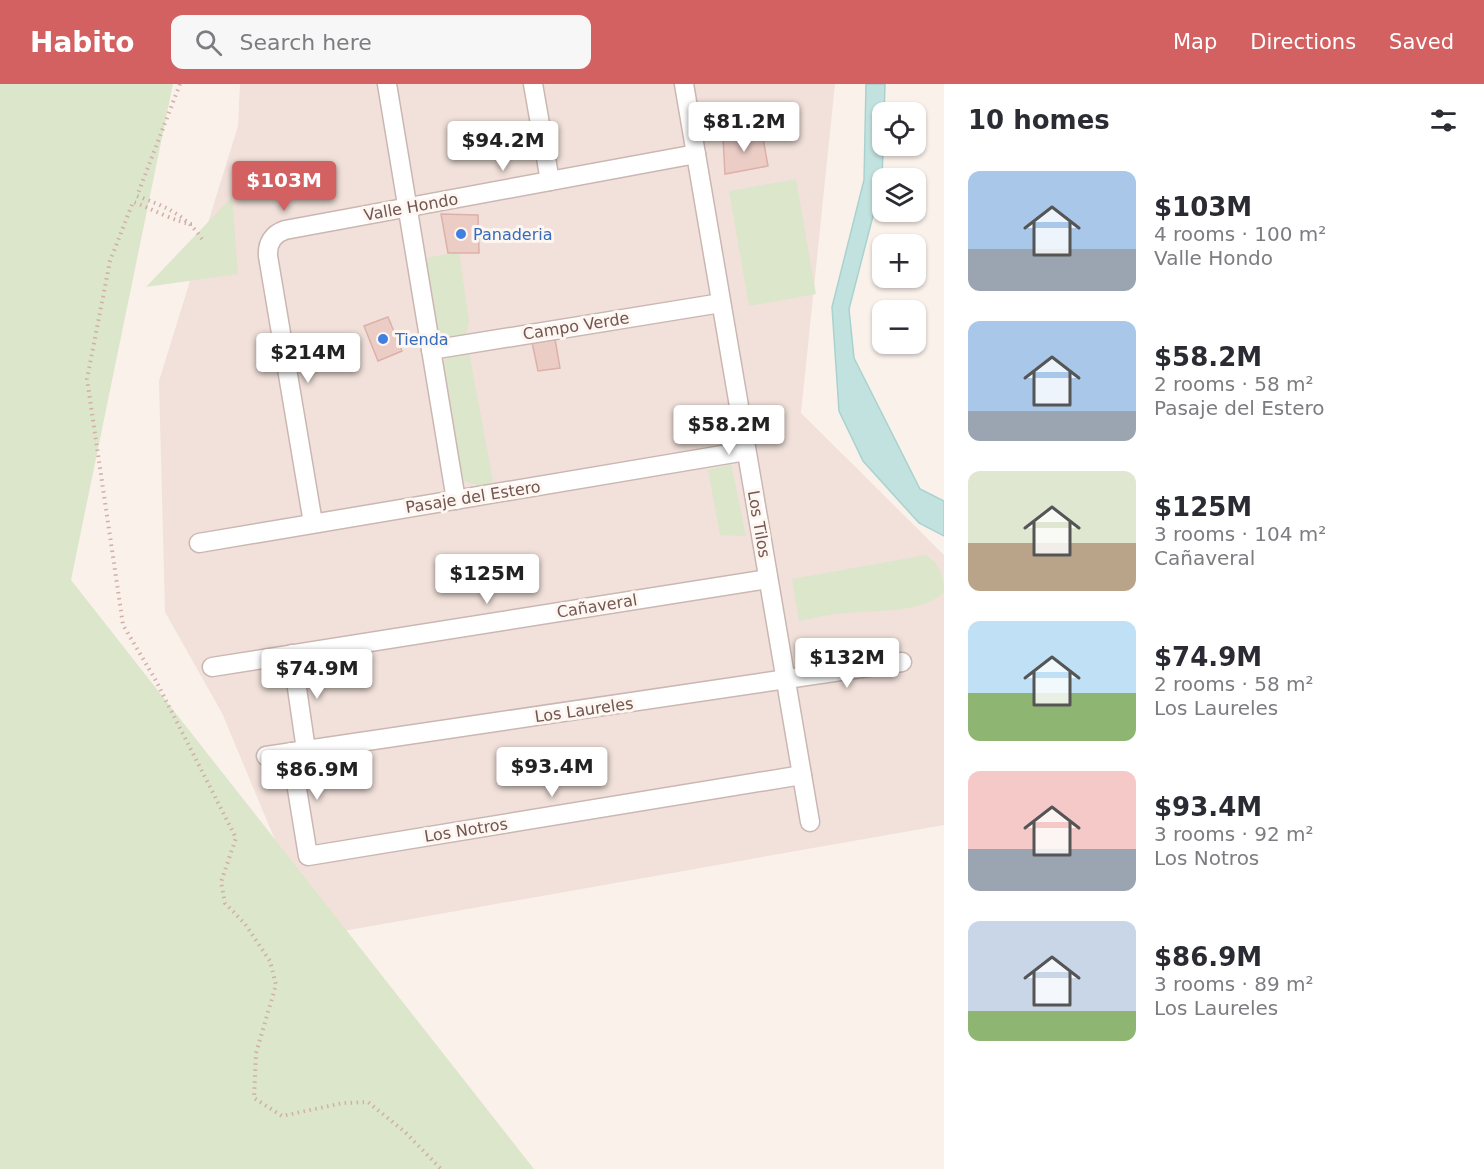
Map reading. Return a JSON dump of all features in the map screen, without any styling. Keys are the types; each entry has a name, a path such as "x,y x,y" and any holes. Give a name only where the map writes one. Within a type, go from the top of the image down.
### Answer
{"street":[{"path":"387,84 456,500"},
{"path":"533,84 550,181"},
{"name":"Los Tilos","path":"684,84 810,822"},
{"name":"Valle Hondo","path":"313,523 268,256 272,239 285,230 696,154"},
{"name":"Campo Verde","path":"431,350 721,303"},
{"name":"Pasaje del Estero","path":"199,543 746,451"},
{"name":"Cañaveral","path":"212,667 768,579"},
{"path":"292,654 298,751"},
{"name":"Los Laureles","path":"266,756 902,662"},
{"name":"Los Notros","path":"298,751 308,856 802,775"}],"path":[{"path":"180,84 137,196 172,209 192,224 202,239"},
{"path":"192,224 181,224 168,215 133,202 110,261 87,379 123,625 155,679 236,838 221,882 225,903 245,924 270,962 276,985 256,1053 254,1098 282,1116 344,1103 368,1101 405,1132 441,1169"}],"shaded area":[{"path":"240,84 835,84 801,413 944,555 944,825 315,936 222,713 165,612 159,381 238,126"}],"green space":[{"path":"0,84 173,84 71,580 534,1169 0,1169"},
{"path":"796,179 816,294 749,306 729,191"},
{"path":"232,197 238,274 146,287"},
{"path":"459,252 469,321 466,334 455,342 436,334 429,315 426,258"},
{"path":"469,352 493,481 484,487 464,481 455,458 441,368 447,356"},
{"path":"731,464 746,536 720,535 708,470"},
{"path":"926,555 938,567 943,580 944,592 935,599 911,608 839,614 799,621 792,579"}],"water":[{"path":"866,84 885,84 884,102 872,102 872,156 883,156 882,168 872,168 872,220 849,309 854,358 920,489 944,501 944,536 919,523 863,461 839,411 832,307 864,180"}],"building":[{"path":"762,133 768,166 725,174 723,138"},
{"name":"Panaderia","path":"441,214 478,215 479,253 448,253"},
{"name":"Tienda","path":"388,317 402,351 378,361 364,326"},
{"path":"555,339 560,368 538,371 532,342"}],"place":[{"name":"Panaderia","path":"461,234"},
{"name":"Tienda","path":"383,339"}]}
